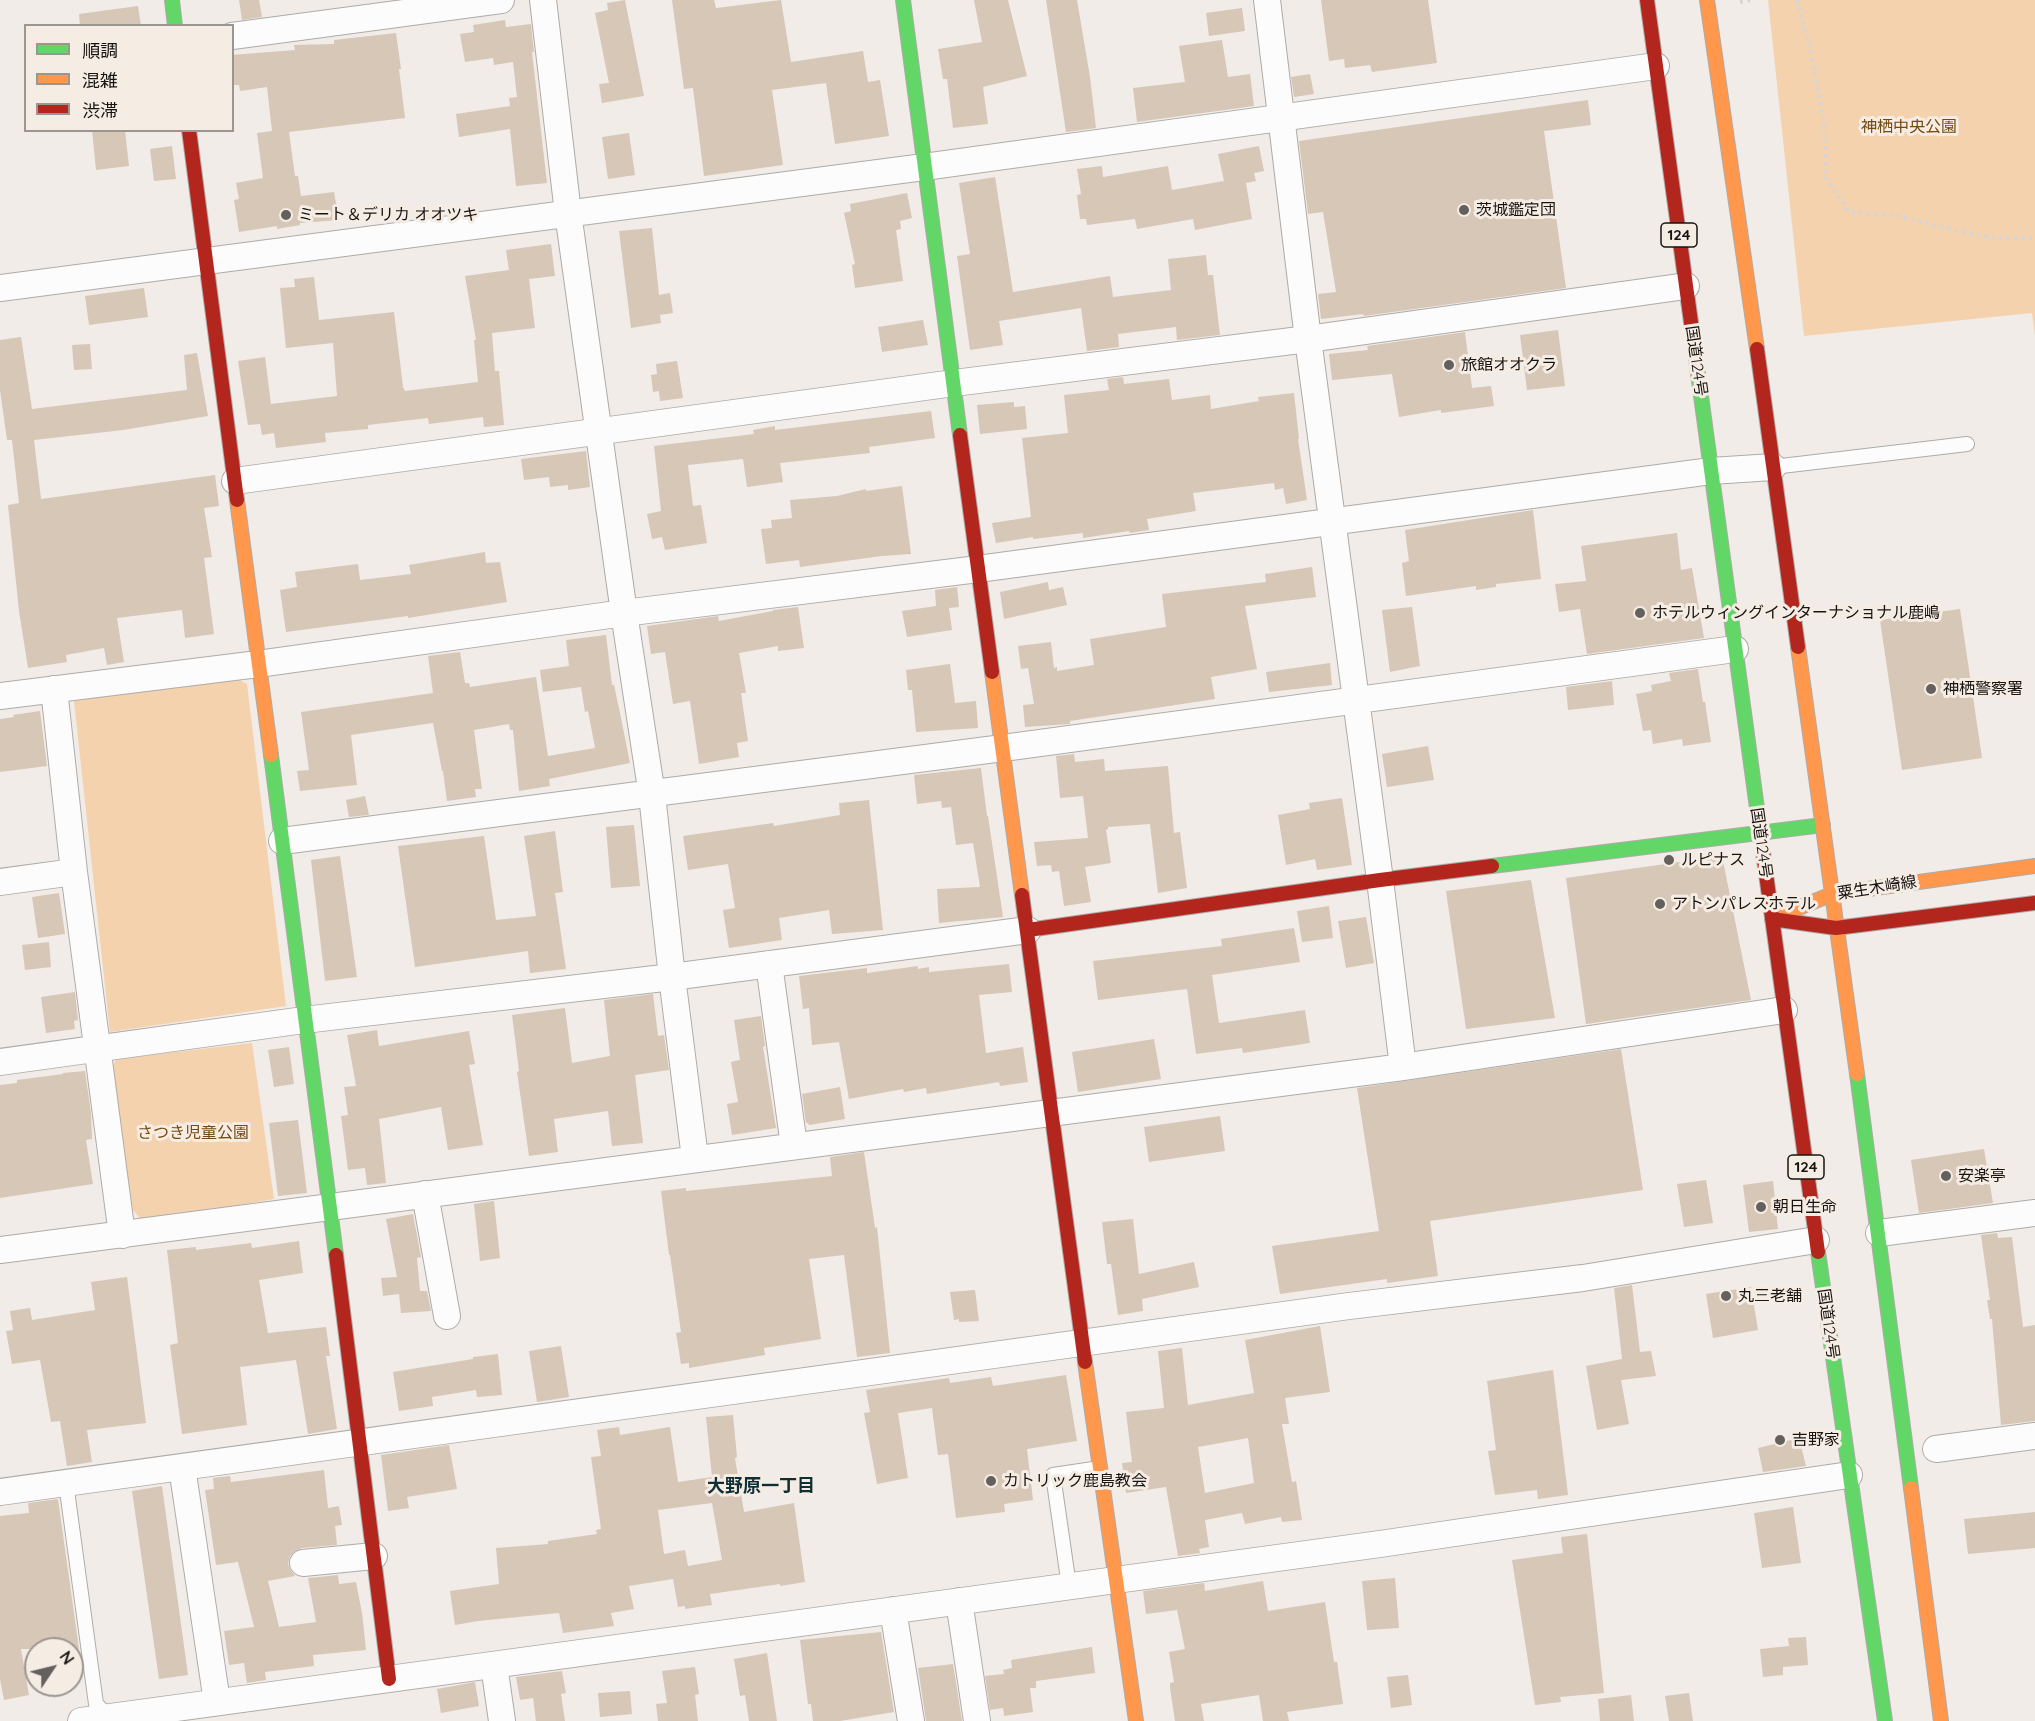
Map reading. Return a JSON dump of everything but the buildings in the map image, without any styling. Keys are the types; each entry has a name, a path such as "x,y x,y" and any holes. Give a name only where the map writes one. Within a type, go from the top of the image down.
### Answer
{"main road":[{"path":"172,0 175,24"},
{"path":"903,0 1082,1344 1137,1721"},
{"name":"国道124号","path":"1647,0 1784,1010 1849,1476 1886,1721"},
{"path":"1707,0 1879,1233 1941,1721"},
{"path":"189,132 361,1443 389,1679"},
{"path":"1028,930 1380,880 1823,825"},
{"name":"粟生木崎線","path":"1772,919 1832,894 2035,866"},
{"name":"粟生木崎線","path":"1772,919 1836,928 2035,903"}],"street":[{"path":"234,36 501,0"},
{"path":"543,0 568,213 652,795 695,1158"},
{"path":"1267,0 1308,339 1403,1067"},
{"path":"0,288 924,167 1656,66"},
{"path":"235,481 954,383 1308,339 1686,286"},
{"path":"0,696 258,664 624,613 978,569 1711,471 1773,467"},
{"path":"282,841 652,795 730,782 1357,702 1735,650"},
{"path":"54,689 74,872 122,1235"},
{"path":"0,882 74,872"},
{"path":"0,1062 304,1020 672,977 1028,930"},
{"path":"769,964 794,1146"},
{"path":"0,1250 1403,1067 1784,1010"},
{"path":"425,1194 447,1316"},
{"path":"1879,1233 2035,1213"},
{"path":"0,1492 1349,1306 1583,1278 1816,1240"},
{"path":"1936,1449 2035,1436"},
{"path":"182,1467 217,1702"},
{"path":"81,1721 1380,1544 1849,1476"},
{"path":"303,1563 374,1556"},
{"path":"959,1601 977,1721"},
{"path":"893,1610 911,1721"},
{"path":"494,1665 502,1721"}],"lane":[{"path":"1773,467 1967,444"},
{"path":"1069,1586 1053,1475 1100,1468"},
{"path":"66,1484 96,1704 109,1719"}],"path":[{"path":"1740,2 1750,0"},
{"path":"1797,0 1810,49 1824,122 1826,178 1849,212 1899,216 1996,238 2035,238"}],"green space":[{"name":"神栖中央公園","path":"1768,0 2035,0 2035,336 2032,313 1804,336"},
{"path":"235,678 247,684 286,1006 110,1032 74,701"},
{"name":"さつき児童公園","path":"252,1043 274,1199 143,1222 132,1209 113,1066 116,1059"}],"traffic: fast":[{"path":"172,0 175,24"},
{"path":"903,0 960,435"},
{"path":"1696,359 1762,845"},
{"path":"271,755 336,1255"},
{"path":"1492,866 1823,825"},
{"path":"1857,1074 1911,1488"},
{"path":"1818,1252 1885,1721"}],"traffic: slow":[{"path":"1707,0 1757,349"},
{"path":"237,500 271,755"},
{"path":"1798,647 1857,1074"},
{"path":"992,672 1022,895"},
{"path":"1772,919 1832,894 2035,866"},
{"path":"1085,1362 1136,1721"},
{"path":"1911,1488 1941,1721"}],"traffic: jam":[{"path":"1647,0 1696,359"},
{"path":"189,132 237,500"},
{"path":"1757,349 1798,647"},
{"path":"960,435 992,672"},
{"path":"1762,845 1818,1252"},
{"path":"1028,930 1492,866"},
{"path":"1022,895 1085,1362"},
{"path":"1772,919 1836,928 2035,903"},
{"path":"336,1255 389,1679"}],"place":[{"name":"茨城鑑定団","path":"1464,210"},
{"name":"ミート＆デリカ オオツキ","path":"286,215"},
{"name":"旅館オオクラ","path":"1449,365"},
{"name":"ホテルウィングインターナショナル鹿嶋","path":"1640,613"},
{"name":"神栖警察署","path":"1931,689"},
{"name":"ルピナス","path":"1669,860"},
{"name":"アトンパレスホテル","path":"1660,904"},
{"name":"安楽亭","path":"1946,1176"},
{"name":"朝日生命","path":"1761,1207"},
{"name":"丸三老舗","path":"1726,1296"},
{"name":"吉野家","path":"1780,1440"},
{"name":"カトリック鹿島教会","path":"991,1481"}],"district":[{"name":"大野原一丁目","path":"761,1487"}]}
